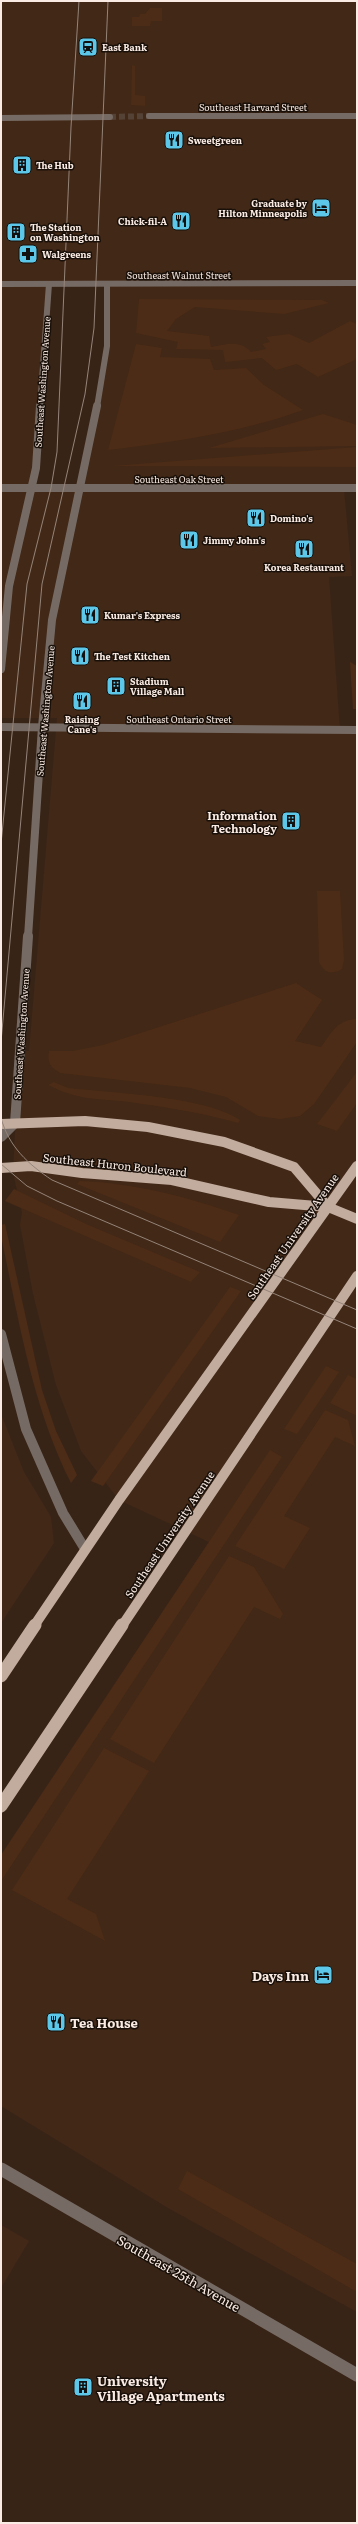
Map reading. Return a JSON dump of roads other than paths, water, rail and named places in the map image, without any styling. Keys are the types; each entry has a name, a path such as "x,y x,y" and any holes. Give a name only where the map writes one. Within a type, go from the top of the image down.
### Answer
{"main road":[{"path":"1,1124 84,1121 148,1127 224,1142 294,1166 328,1207 357,1220"},
{"name":"Southeast Huron Boulevard","path":"1,1168 31,1166 82,1173 172,1180 269,1202 328,1207"},
{"name":"Southeast University Avenue","path":"1,1676 85,1549 357,1166"},
{"name":"Southeast University Avenue","path":"1,1806 357,1276"}],"street":[{"name":"Southeast Harvard Street","path":"149,116 357,116"},
{"path":"1,118 110,117"},
{"name":"Southeast Walnut Street","path":"1,284 357,283"},
{"name":"Southeast Washington Avenue","path":"1,669 9,586 36,468 49,284"},
{"name":"Southeast Washington Avenue","path":"15,1123 42,727 52,620 78,488 100,393 107,346 107,284"},
{"name":"Southeast Oak Street","path":"1,488 357,488"},
{"name":"Southeast Ontario Street","path":"1,728 42,727 357,730"},
{"path":"1,1137 15,1123"},
{"path":"1,1334 26,1429 63,1513 85,1549"},
{"name":"Southeast 25th Avenue","path":"1,2169 357,2375"}],"tunnel":[{"path":"110,117 149,116"}],"tram line":[{"path":"1,844 27,584 51,488 57,452 71,127 79,1"},
{"path":"1,1042 42,584 85,394 94,328 108,1"},
{"path":"1,1118 9,1138 20,1154 35,1168 52,1180 357,1310"},
{"path":"1,1164 27,1186 57,1201 357,1329"}],"place":[{"name":"East Bank","path":"88,47"},
{"name":"Sweetgreen","path":"174,140"},
{"name":"The Hub","path":"22,165"},
{"name":"Graduate by Hilton Minneapolis","path":"321,208"},
{"name":"Chick-fil-A","path":"181,221"},
{"name":"The Station on Washington","path":"16,232"},
{"name":"Walgreens","path":"28,254"},
{"name":"Domino's","path":"256,518"},
{"name":"Jimmy John's","path":"189,540"},
{"name":"Korea Restaurant","path":"304,549"},
{"name":"Kumar's Express","path":"90,615"},
{"name":"The Test Kitchen","path":"80,656"},
{"name":"Stadium Village Mall","path":"116,686"},
{"name":"Raising Cane's","path":"82,701"},
{"name":"Information Technology","path":"291,821"},
{"name":"Days Inn","path":"323,1975"},
{"name":"Tea House","path":"56,2022"},
{"name":"University Village Apartments","path":"83,2387"}]}
